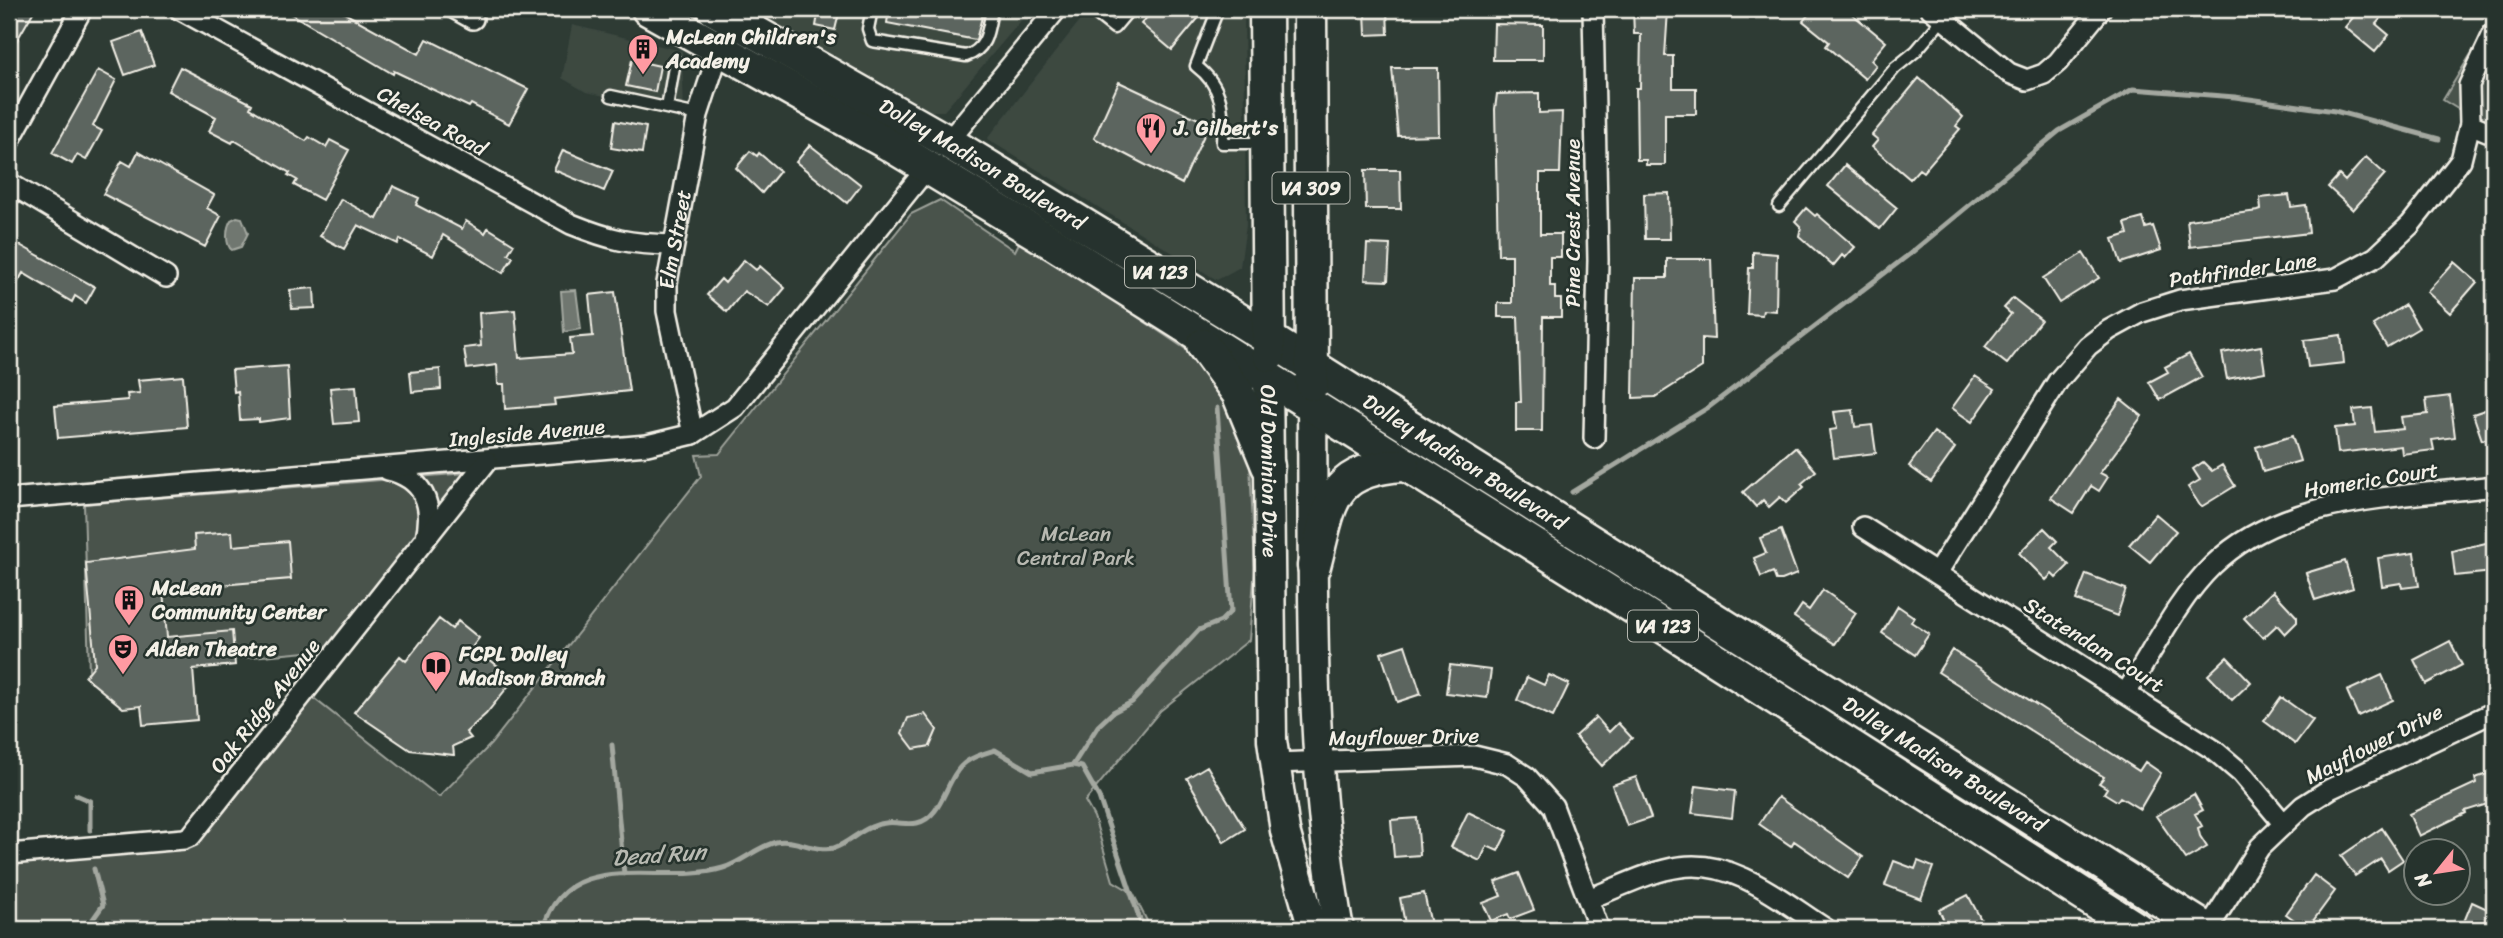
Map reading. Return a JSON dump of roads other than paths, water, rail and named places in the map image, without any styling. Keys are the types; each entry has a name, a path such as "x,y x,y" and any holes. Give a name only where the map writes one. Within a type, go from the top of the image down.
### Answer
{"main road":[{"name":"Dolley Madison Boulevard","path":"648,9 887,144 1192,330 1641,612 2137,929"},
{"name":"Old Dominion Drive","path":"1266,9 1269,660 1274,763 1285,831 1313,929"},
{"name":"VA 309","path":"1310,9 1312,406"},
{"name":"Dolley Madison Boulevard","path":"719,10 948,142 1199,296 2207,929"},
{"path":"887,144 926,149 948,142"},
{"path":"927,168 935,163 950,164 1015,183"},
{"path":"1199,296 1241,294 1267,271"},
{"path":"1192,330 1238,393 1268,466"},
{"path":"1312,406 1316,761 1339,929"},
{"path":"1314,566 1330,506 1343,484 1366,470 1403,465"}],"street":[{"path":"9,142 82,9"},
{"name":"Chelsea Road","path":"179,9 572,224 610,240 631,244 672,245"},
{"path":"455,9 473,19"},
{"path":"948,142 1057,9"},
{"name":"Pine Crest Avenue","path":"1593,9 1598,260 1594,438"},
{"path":"1937,14 2008,73 2027,80 2034,79 2058,62 2101,9"},
{"name":"Pathfinder Lane","path":"1937,573 2058,381 2088,346 2123,320 2159,305 2310,284 2353,272 2376,257 2410,225 2461,160 2470,124 2469,85 2494,32"},
{"name":"Elm Street","path":"693,434 667,311 667,283 698,115 720,48"},
{"path":"2470,124 2494,134"},
{"name":"Ingleside Avenue","path":"9,499 487,461 647,445 693,434 735,407 927,168"},
{"path":"9,183 166,277"},
{"name":"Oak Ridge Avenue","path":"9,854 184,839 191,835 487,461"},
{"path":"384,469 411,479 426,496 430,521 425,540"},
{"name":"Homeric Court","path":"2126,693 2193,588 2236,544 2261,529 2318,509 2494,486"},
{"name":"Statendam Court","path":"1863,527 2214,750 2241,773 2283,823"},
{"name":"Mayflower Drive","path":"2207,929 2260,847 2283,823 2330,789 2494,712"},
{"name":"Mayflower Drive","path":"1274,763 1474,756 1507,764 1527,777 1553,806 1599,929"},
{"path":"1588,899 1658,872 1703,866 1744,877 1826,929"}],"lane":[{"path":"872,9 868,29 872,41 966,56 978,52 985,43 992,9"},
{"path":"1090,9 1114,28 1130,9"},
{"path":"1218,9 1196,66 1212,81 1219,94 1223,111 1222,143 1266,143"},
{"path":"1779,206 1895,68 1916,51 1937,14"},
{"path":"667,108 675,61"},
{"path":"611,96 698,115"}],"waterway":[{"path":"1572,492 1709,407 1911,253 2059,131 2133,89 2235,97 2335,111 2439,139"},
{"path":"1073,765 1098,726 1113,712 1132,702 1199,630 1221,621 1231,611 1217,408"},
{"path":"612,745 624,874"},
{"name":"Dead Run","path":"543,929 555,903 573,886 594,877 698,873 723,868 776,842 834,848 878,824 917,823 933,813 953,777 966,762 995,750 1032,772 1073,765 1082,767 1099,797 1143,929"},
{"path":"76,795 90,801 90,830"},
{"path":"86,929 103,905 94,869"}],"place":[{"name":"McLean Children's Academy","path":"643,76"},
{"name":"J. Gilbert's","path":"1151,155"},
{"name":"McLean Community Center","path":"129,627"},
{"name":"Alden Theatre","path":"123,676"},
{"name":"FCPL Dolley Madison Branch","path":"436,693"}],"park label":[{"name":"McLean Central Park","path":"1076,546"}]}
